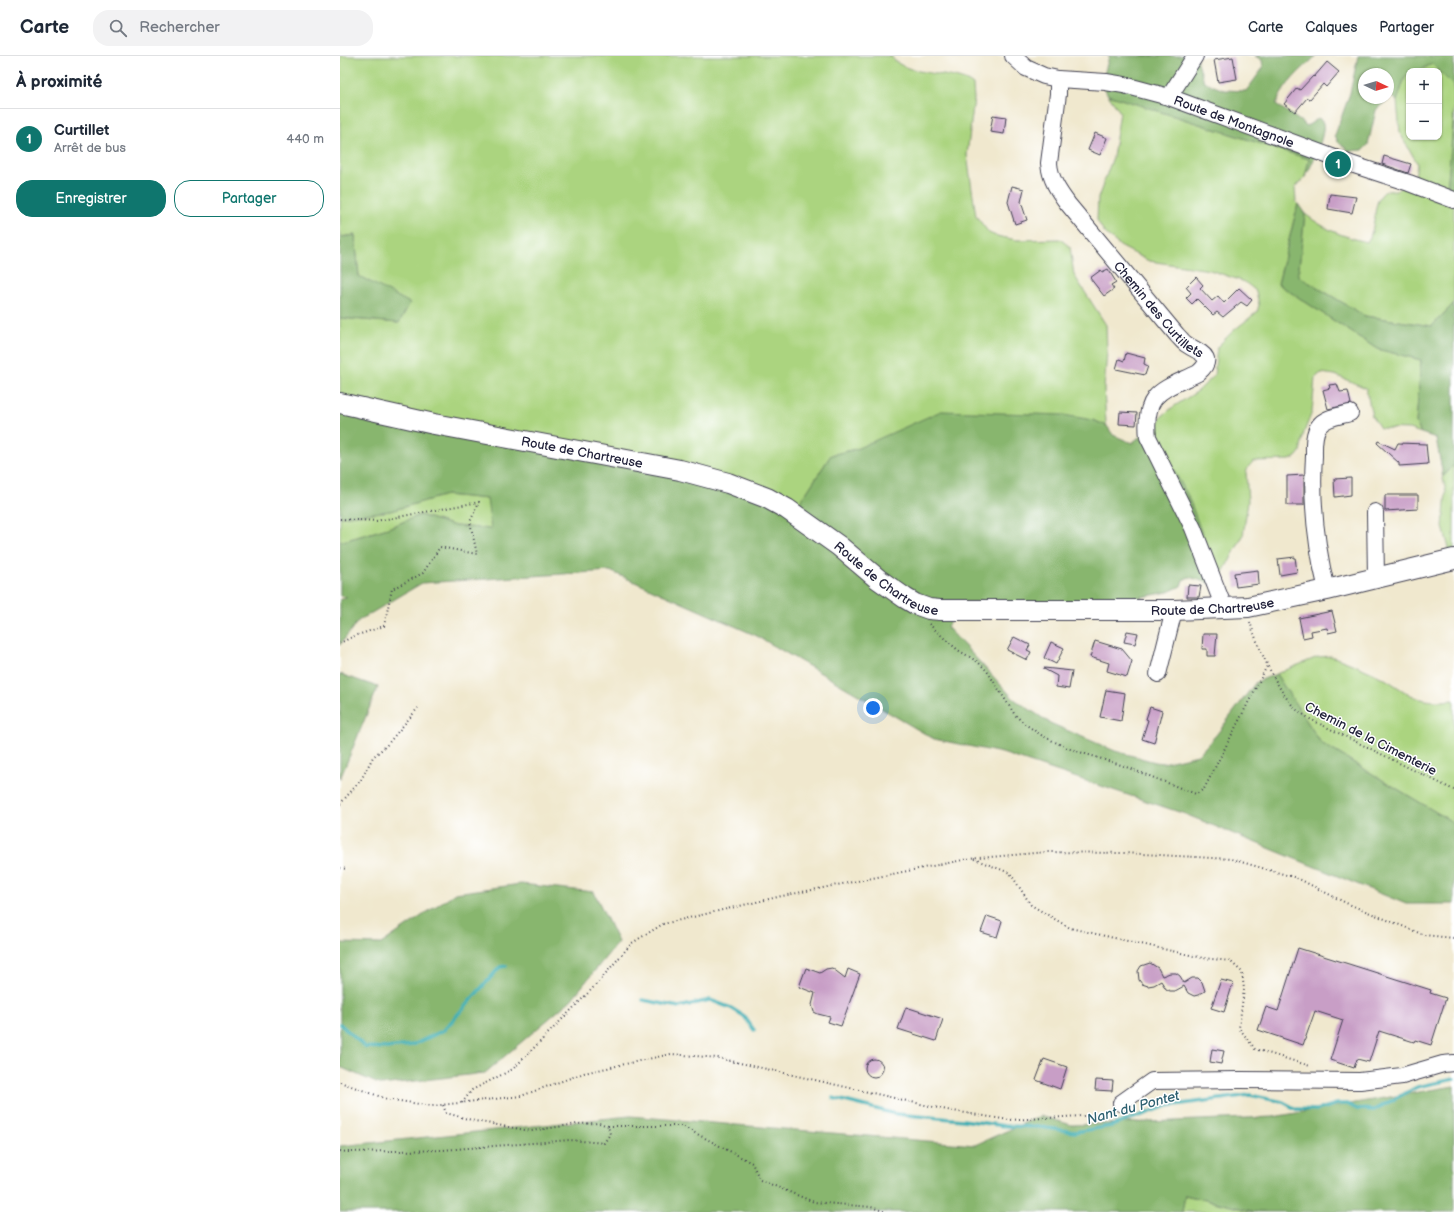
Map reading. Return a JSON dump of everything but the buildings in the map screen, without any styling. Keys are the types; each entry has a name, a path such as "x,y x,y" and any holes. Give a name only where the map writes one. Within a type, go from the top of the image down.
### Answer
{"main road":[{"name":"Route de Chartreuse","path":"340,403 434,424 680,470 728,483 767,498 787,509 840,546 878,579 915,604 928,609 1174,610 1248,607 1327,590 1454,559"}],"street":[{"name":"Route de Montagnole","path":"1013,56 1026,68 1044,76 1058,79 1106,82 1124,85 1168,97 1454,200"},
{"path":"1168,97 1195,56"},
{"name":"Chemin des Curtillets","path":"1058,79 1058,94 1049,163 1050,172 1055,184 1068,204 1177,335 1186,344 1202,352 1205,357 1206,362 1198,373 1157,395 1151,402 1147,424 1148,437 1153,450 1193,528 1221,600 1223,609"},
{"path":"1327,590 1317,547 1314,517 1312,481 1314,440 1320,424 1326,420 1350,413"},
{"path":"1375,512 1376,578"},
{"path":"1158,674 1174,610"},
{"path":"1121,1103 1152,1081 1360,1081 1402,1076 1443,1064 1454,1063"}],"path":[{"path":"340,519 376,521 479,502 470,522 477,554 440,547 423,573 392,589 384,626 352,637 340,643"},
{"path":"915,604 924,619 945,639 958,650 978,662 987,671 1007,704 1015,715 1025,724 1067,748 1122,765 1196,794 1204,789 1268,666"},
{"name":"Chemin de la Cimenterie","path":"1248,607 1250,624 1264,658 1289,702 1298,711 1310,719 1454,790"},
{"path":"340,804 361,780 373,758 386,746 418,708"},
{"path":"462,1103 472,1090 513,1069 592,989 632,943 663,924 782,896 973,858 1046,852 1124,853 1231,859 1297,878 1346,903 1424,935 1454,938"},
{"path":"973,858 1010,873 1031,905 1070,928 1203,958 1230,961 1242,972 1244,989 1239,1028 1254,1049 1315,1068"},
{"path":"340,868 347,869"},
{"path":"340,1082 387,1099 432,1106 521,1096 584,1073 671,1054 718,1058 947,1110 1009,1120 1100,1116 1121,1103"},
{"path":"443,1105 446,1114 531,1131 577,1124 599,1123 608,1126 682,1126 752,1164 760,1180 814,1202 871,1208 886,1212"},
{"path":"340,1151 444,1150 570,1140 604,1143 610,1134 608,1126"}],"green space":[{"path":"340,56 891,56 898,63 907,68 965,80 973,85 974,99 967,155 976,216 989,233 996,236 1017,240 1060,239 1070,247 1074,275 1106,325 1107,352 1104,389 1107,426 1093,420 856,449 831,455 799,504 340,396 340,318 398,323 359,276 355,235 340,237"},
{"path":"1109,56 1196,56 1204,82 1224,90 1246,91 1263,68 1262,60 1255,56 1316,56 1288,84 1276,104 1307,126 1319,118 1323,123 1320,143 1305,177 1309,159 1108,95 1105,90 1104,81"},
{"path":"1358,56 1454,56 1454,86 1442,74 1442,68 1436,68 1432,64 1424,68 1406,68 1406,76 1397,101 1394,98 1394,68 1358,68 1358,104 1382,104 1376,110 1368,145 1363,150 1349,151 1338,142 1335,135 1350,93"},
{"path":"1432,64 1436,68 1424,68"},
{"path":"1442,74 1454,86 1454,125 1447,190 1454,197 1454,303 1432,326 1365,316 1298,276 1305,214 1334,232 1367,242 1372,230 1379,198 1385,192 1399,189 1415,177 1417,163 1400,133 1397,101 1405,77 1406,140 1442,140"},
{"path":"1108,95 1309,159 1305,177 1295,188 1296,202 1298,204 1278,284 1377,349 1421,360 1416,423 1421,433 1409,429 1380,428 1372,416 1366,388 1335,375 1321,373 1315,378 1312,412 1304,432 1300,452 1296,457 1290,460 1254,461 1246,472 1248,501 1243,536 1222,574 1159,447 1138,438 1158,424 1161,417 1173,407 1198,391 1214,376 1217,347 1233,331 1257,312 1259,305 1256,291 1245,282 1210,270 1149,261 1120,246 1104,232 1097,220 1098,198 1113,157 1120,112"},
{"path":"1454,113 1454,197 1447,190"},
{"path":"1298,204 1305,214 1298,276 1365,316 1432,326 1454,303 1454,465 1443,476 1436,438 1421,433 1416,423 1421,360 1377,349 1278,284"},
{"path":"355,235 359,276 410,303 399,323 340,318 340,237"},
{"path":"340,396 799,504 831,455 856,449 941,411 1063,415 1093,420 1107,426 1113,435 1132,443 1138,438 1159,447 1188,496 1205,542 1222,574 1216,585 1189,577 1183,580 1181,586 1168,592 1116,602 960,602 947,627 1014,699 1050,723 1115,751 1155,762 1163,763 1198,755 1217,734 1256,682 1276,674 1321,743 1454,823 1454,904 1406,904 1185,814 1002,753 934,739 757,636 610,571 422,583 358,621 340,645 340,600 347,597 340,596 340,542 388,528 420,515 455,526 491,529 487,499 446,495 390,511 340,517"},
{"path":"1454,465 1454,566 1443,527 1446,492 1442,474 1444,476"},
{"path":"445,495 488,499 491,529 455,526 420,515 388,528 340,542 340,517 390,511"},
{"path":"1331,656 1379,676 1414,697 1436,701 1454,700 1454,823 1321,743 1276,674 1318,657"},
{"path":"340,674 378,687 340,779"},
{"path":"521,884 594,892 618,942 571,1000 485,1073 381,1085 340,1067 340,943 381,944 455,893"},
{"path":"1454,1086 1454,1212 1256,1212 1185,1195 1182,1212 340,1212 340,1146 630,1116 975,1145 1040,1116 1072,1125 1273,1117"},
{"path":"1185,1195 1256,1212 1182,1212"}],"waterway":[{"name":"Nant du Pontet","path":"340,1024 365,1047 387,1048 413,1045 444,1030 500,967 506,966"},
{"name":"Nant du Pontet","path":"643,1000 679,1007 710,1000 731,1008 744,1016 754,1030"},
{"name":"Nant du Pontet","path":"833,1098 896,1114 963,1120 1005,1126 1041,1127 1075,1132 1111,1126 1167,1106 1250,1095 1283,1102 1296,1109 1317,1110 1337,1104 1347,1104 1357,1109 1374,1110 1417,1087 1454,1079"}],"place":[{"name":"Curtillet","path":"1338,164"}]}
